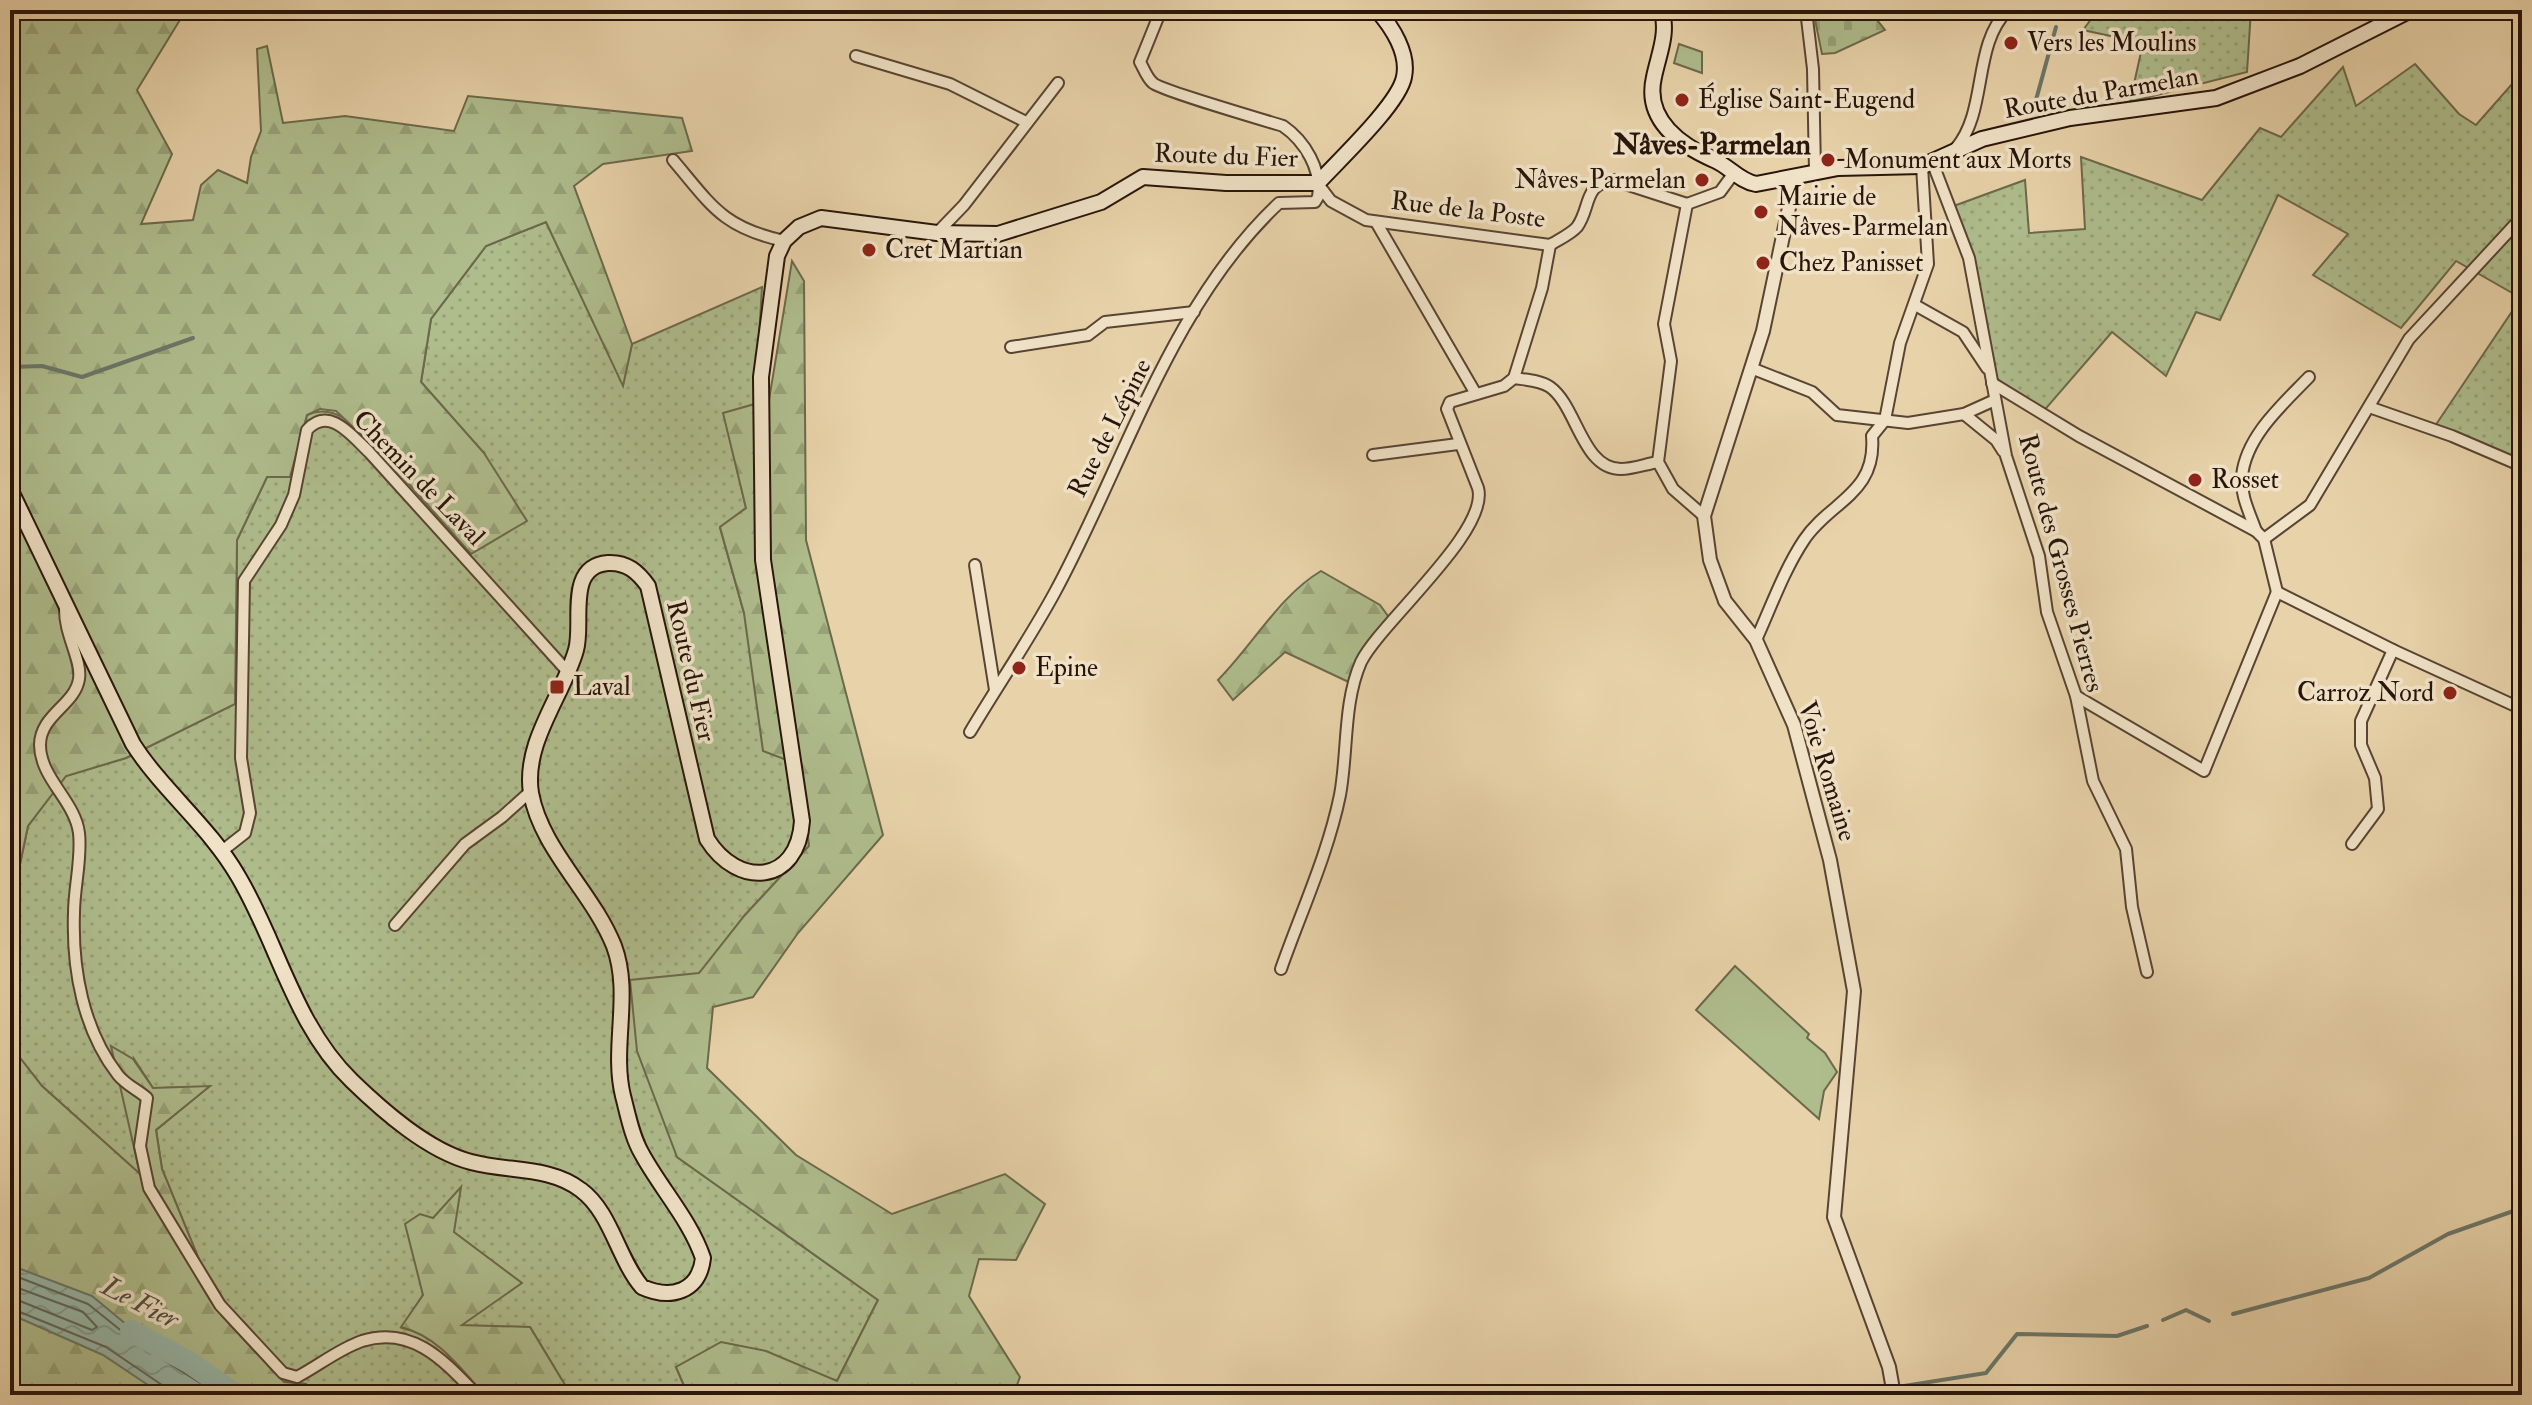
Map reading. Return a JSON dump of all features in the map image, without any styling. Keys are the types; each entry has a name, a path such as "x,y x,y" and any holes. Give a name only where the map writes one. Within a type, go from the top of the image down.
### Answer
{"main road":[{"name":"Route du Fier","path":"10,489 145,763 222,851 239,878 309,1027 331,1059 353,1082 445,1152 486,1166 550,1174 585,1192 642,1287 668,1295 686,1290 696,1281 703,1258 640,1151 622,1093 618,1066 619,962 605,926 543,828 531,791 537,742 577,647 578,601 585,577 602,564 630,567 648,586 707,839 725,863 753,874 767,873 794,854 801,838 802,821 763,560 761,377 777,256 784,241 799,227 821,218 937,233 998,234 1101,202 1143,177 1226,183 1318,183 1382,113 1404,79 1403,57 1395,34 1377,10"},
{"path":"1662,10 1664,39 1654,76 1654,107 1661,122 1686,148 1724,164 1756,184 1788,179"},
{"name":"Route du Parmelan","path":"1788,179 1815,171 1927,165 1982,139 2070,118 2216,98 2300,66 2411,10"}],"street":[{"path":"1161,10 1140,62 1151,82 1164,90 1182,92 1283,126 1307,148 1318,183"},
{"path":"1806,10 1813,69 1815,171"},
{"path":"1949,155 1969,131 1997,25 2008,10"},
{"path":"856,56 950,84 1026,122"},
{"path":"937,233 964,205 1058,83"},
{"path":"673,160 717,211 748,233 784,241"},
{"path":"1756,640 1803,541 1857,488 1873,455 1872,436 1885,420 1897,354 1928,264 1927,165"},
{"name":"Route des Grosses Pierres","path":"1927,165 1969,258 2006,456 2039,556 2047,612 2076,696 2093,781 2126,849 2132,907 2147,972"},
{"path":"1704,516 1673,489 1658,462 1671,361 1664,324 1687,204 1720,192 1734,173"},
{"name":"Voie Romaine","path":"1788,179 1791,198 1763,331 1704,516 1710,560 1725,601 1756,640 1794,725 1830,860 1854,991 1834,1217 1889,1367 1894,1395"},
{"name":"Rue de la Poste","path":"1318,183 1331,201 1376,222 1550,245 1576,227 1590,191 1604,181 1613,180 1687,204"},
{"name":"Rue de Lépine","path":"970,732 1056,591 1107,480 1194,312 1250,231 1279,203 1315,202 1318,183"},
{"path":"2260,535 2310,505 2409,339 2522,217"},
{"path":"1376,222 1476,394"},
{"path":"1281,969 1339,798 1346,733 1362,661 1450,554 1479,502 1478,488 1458,444 1447,409 1450,402 1509,384 1514,378 1542,288 1550,245"},
{"path":"1915,305 1963,332 1989,370"},
{"path":"1011,347 1088,335 1105,322 1194,312"},
{"path":"1751,368 1812,392 1837,415 1908,423 1964,414 1995,400"},
{"path":"2076,696 2204,771 2277,592 2244,495 2241,477 2271,416 2309,377"},
{"path":"1514,378 1543,383 1561,396 1589,448 1604,462 1620,469 1658,462"},
{"path":"1992,383 2079,436 2260,535"},
{"path":"2369,407 2452,436 2522,466"},
{"path":"1964,414 1996,440 2006,456"},
{"name":"Chemin de Laval","path":"222,851 245,833 250,813 241,758 244,581 281,525 294,495 307,430 313,423 320,420 336,422 360,444 568,672"},
{"path":"1373,455 1458,444"},
{"path":"975,565 995,690"},
{"path":"2277,592 2522,709"},
{"path":"66,604 64,625 79,670 79,681 46,722 40,749 46,769 61,790 79,832 74,913 79,990 118,1075 147,1098 140,1146 149,1188 220,1305 289,1377 297,1377 364,1340 403,1339 433,1351 477,1395"},
{"path":"2352,844 2378,809 2375,778 2361,745 2361,721 2393,650"},
{"path":"395,925 465,844 531,791"}],"green space":[{"path":"10,10 186,10 137,90 172,154 141,224 193,220 201,185 218,170 247,183 251,157 261,131 257,49 267,46 283,123 345,116 454,131 468,96 682,118 692,151 603,164 574,186 632,344 623,386 546,222 486,246 431,319 421,382 484,453 527,521 471,554 386,458 336,411 320,409 307,415 290,477 267,477 237,540 235,704 126,758 66,776 28,826 10,912"},
{"path":"1813,10 1869,10 1885,30 1835,53 1822,54"},
{"path":"2098,10 2251,10 2247,72 2130,102 2143,43 2083,30"},
{"path":"1679,44 1702,52 1702,73 1674,63"},
{"path":"2415,64 2459,114 2476,125 2512,84 2522,91 2522,467 2433,429 2521,298 2456,261 2401,328 2313,275 2348,234 2278,195 2220,320 2196,312 2166,376 2112,332 2042,413 1996,378 1951,207 2025,180 2029,233 2085,229 2081,157 2202,200 2260,128 2281,137 2343,67 2356,106"},
{"path":"546,222 623,385 632,344 762,287 755,404 724,414 746,508 720,528 744,613 800,765 809,846 745,915 699,974 630,981 677,1157 878,1300 837,1381 813,1372 676,1367 688,1395 571,1395 530,1327 461,1326 453,1232 460,1189 418,1268 423,1295 402,1328 438,1346 485,1395 316,1395 306,1384 284,1382 222,1316 162,1169 156,1130 208,1087 153,1088 134,1059 141,1175 42,1086 10,1045 10,912 28,826 66,776 126,758 235,704 237,540 267,477 290,476 307,415 330,412 340,416 360,431 386,458 484,453 421,382 431,319 486,246"},
{"path":"792,261 804,281 806,540 883,835 798,933 753,997 713,1007 707,1068 796,1155 892,1214 1005,1174 1045,1204 1016,1260 979,1259 969,1296 1020,1377 1013,1395 688,1395 676,1367 721,1342 766,1351 837,1381 878,1300 677,1157 637,1051 630,980 699,973 745,915 809,846 800,765 763,751 744,613 720,527 746,508 723,413 769,400"},
{"path":"1321,571 1380,605 1393,623 1362,661 1355,685 1285,652 1233,700 1218,680 1279,607"},
{"path":"1735,966 1809,1034 1807,1038 1825,1053 1837,1072 1824,1091 1819,1119 1696,1010"},
{"path":"10,1045 42,1086 140,1174 111,1046 133,1059 153,1088 210,1086 156,1130 162,1169 222,1316 284,1382 306,1384 316,1395 26,1395 10,1381"},
{"path":"461,1187 454,1232 522,1283 462,1325 530,1327 571,1395 485,1395 437,1345 401,1327 423,1295 405,1224 420,1214 433,1218"}],"water":[{"path":"10,1265 92,1296 139,1335 233,1395 163,1395 103,1355 10,1314"}],"waterway":[{"path":"2033,111 2056,27"},
{"path":"10,367 42,366 82,377 193,338"},
{"path":"2233,1314 2369,1278 2448,1234 2522,1208"},
{"path":"2163,1320 2186,1310 2209,1321"},
{"path":"1904,1386 1986,1373 2017,1334 2117,1336 2147,1326"},
{"name":"Le Fier","path":"131,1331 189,1362 236,1395"},
{"path":"1853,1395 1882,1390"}],"place":[{"name":"Vers les Moulins","path":"2011,43"},
{"name":"Église Saint-Eugend","path":"1682,100"},
{"name":"Monument aux Morts","path":"1828,160"},
{"name":"Nâves-Parmelan","path":"1702,180"},
{"name":"Mairie de Nâves-Parmelan","path":"1761,212"},
{"name":"Cret Martian","path":"869,250"},
{"name":"Chez Panisset","path":"1763,263"},
{"name":"Rosset","path":"2195,480"},
{"name":"Epine","path":"1019,668"},
{"name":"Laval","path":"557,687"},
{"name":"Carroz Nord","path":"2450,693"}],"district":[{"name":"Nâves-Parmelan","path":"1712,144"}]}
